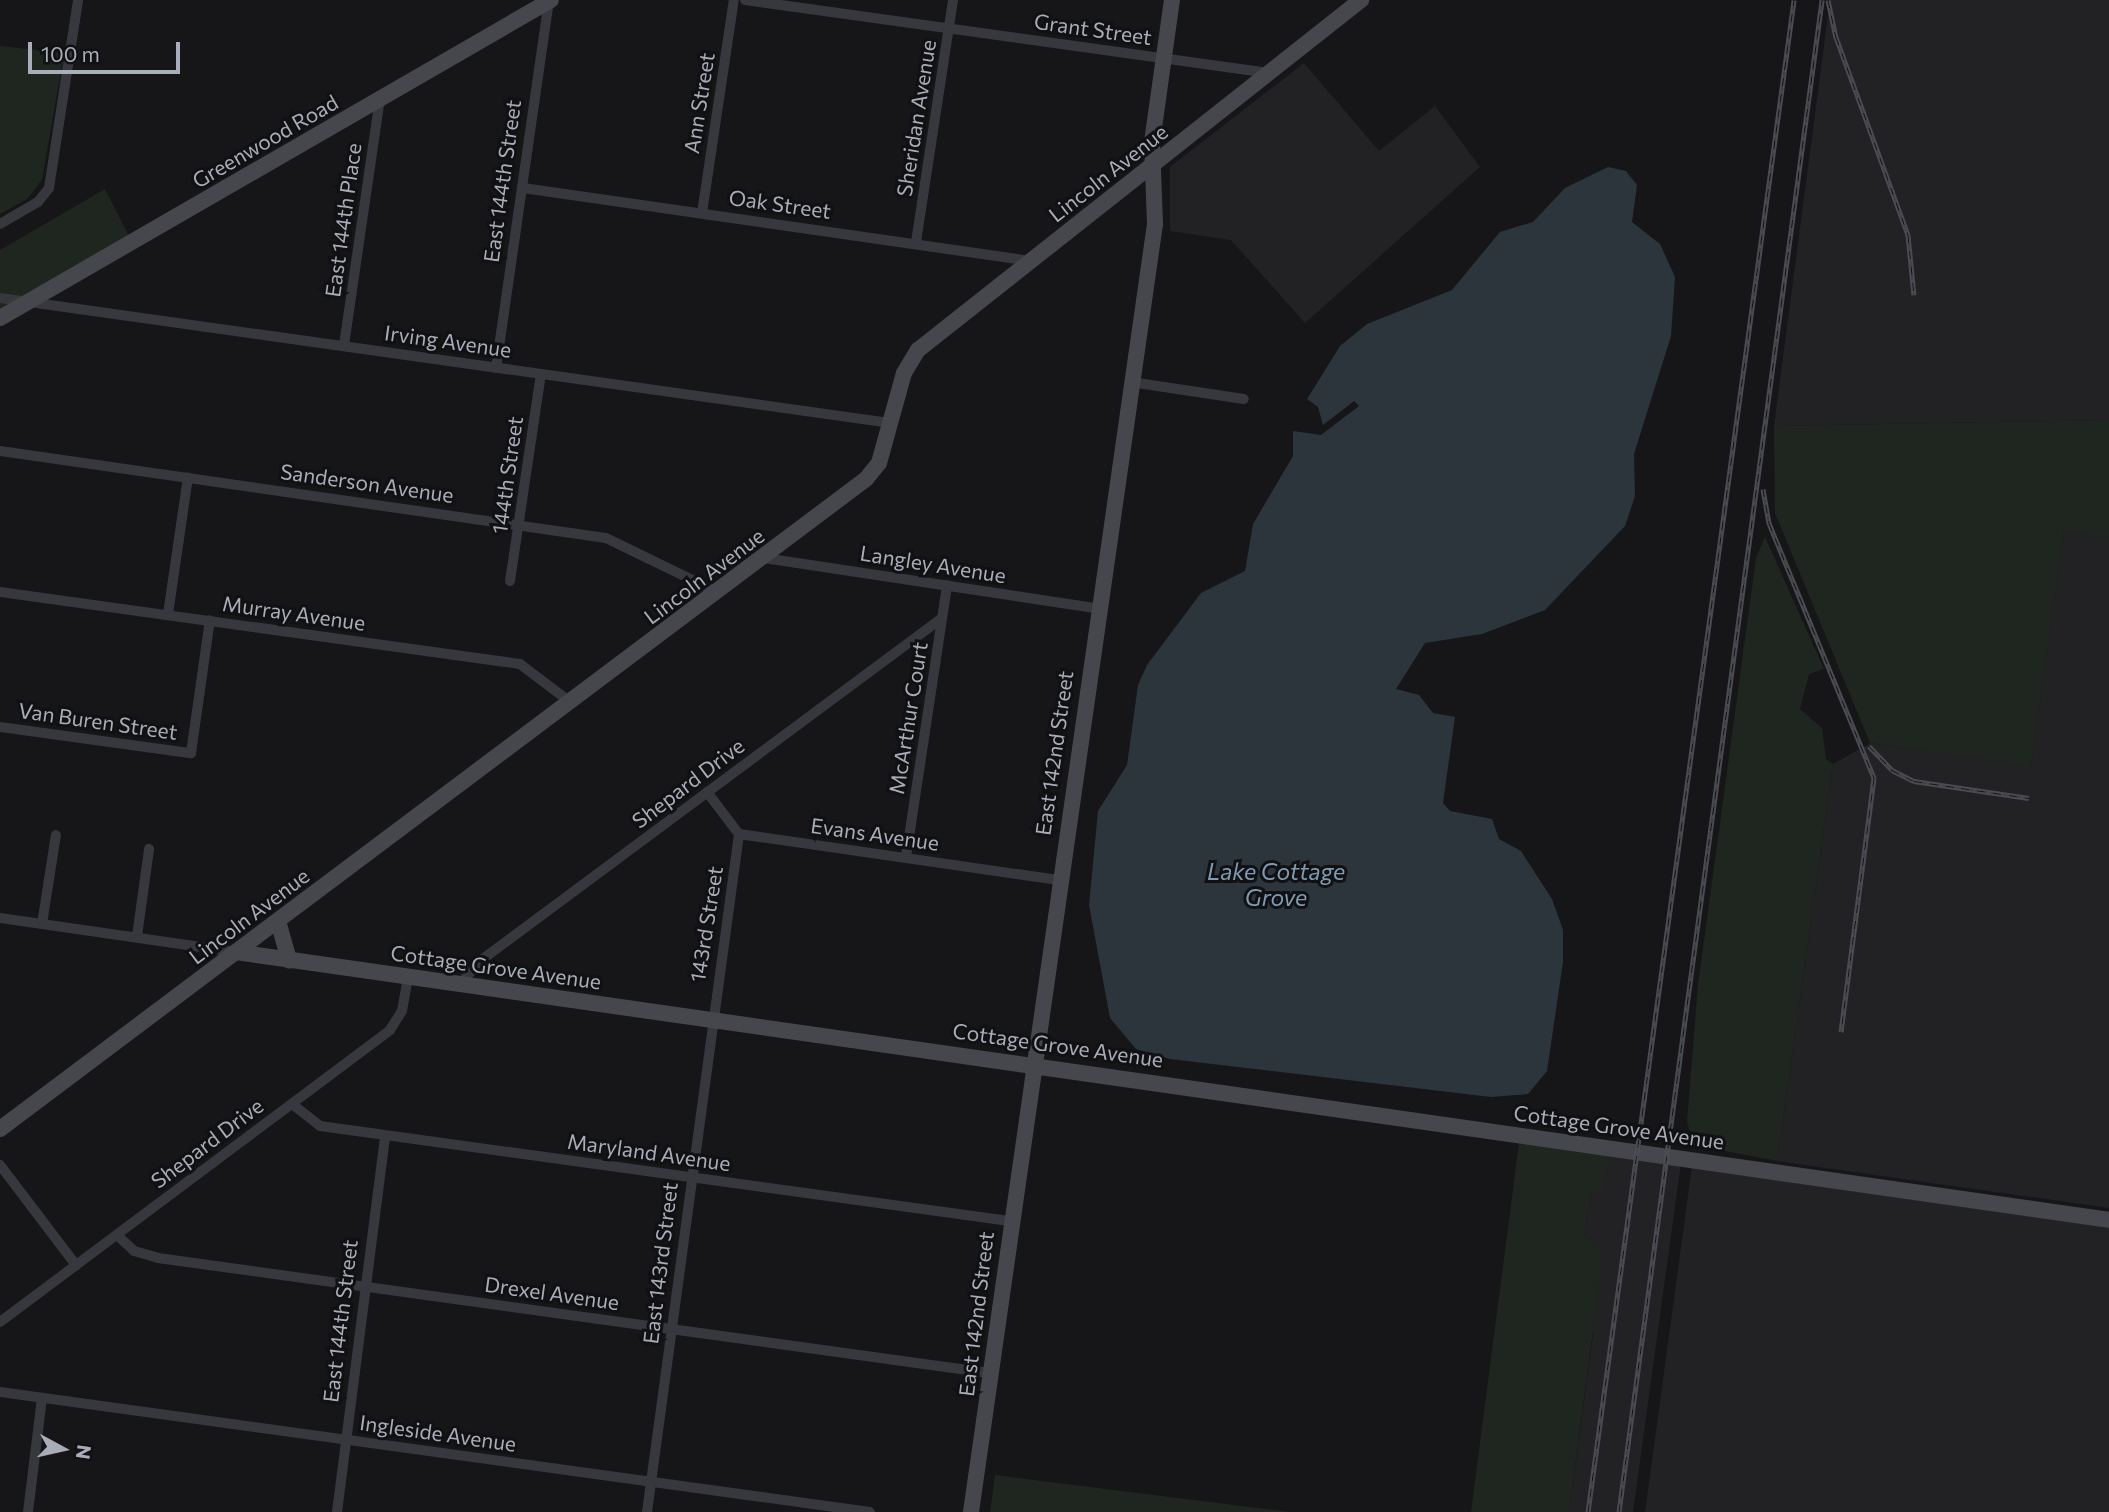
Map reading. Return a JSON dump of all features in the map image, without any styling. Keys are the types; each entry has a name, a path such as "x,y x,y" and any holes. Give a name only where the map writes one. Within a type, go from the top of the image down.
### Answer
{"street":[{"path":"0,224 38,202 49,188 78,0"},
{"name":"Greenwood Road","path":"0,318 550,0"},
{"name":"East 144th Street","path":"496,368 550,0"},
{"name":"Ann Street","path":"702,213 734,0"},
{"name":"Grant Street","path":"745,0 1269,73"},
{"name":"Sheridan Avenue","path":"916,243 953,0"},
{"name":"East 142nd Street","path":"971,1512 1031,1061 1156,211 1154,163 1172,0"},
{"name":"Lincoln Avenue","path":"0,1129 764,558 873,472 891,423 904,373 918,350 1361,0"},
{"name":"East 144th Place","path":"344,345 380,99"},
{"name":"Oak Street","path":"523,188 1031,261"},
{"name":"Irving Avenue","path":"0,298 891,423"},
{"name":"144th Street","path":"510,581 541,374"},
{"path":"1131,382 1244,399"},
{"name":"Sanderson Avenue","path":"0,451 519,523 626,545 717,592"},
{"path":"168,614 188,478"},
{"name":"Langley Avenue","path":"764,558 1097,608"},
{"name":"McArthur Court","path":"906,857 947,585"},
{"name":"Murray Avenue","path":"0,592 520,664 570,702"},
{"name":"Shepard Drive","path":"461,983 480,961 942,618"},
{"name":"Van Buren Street","path":"0,727 191,753 210,621"},
{"path":"707,792 739,834"},
{"name":"Evans Avenue","path":"739,834 1057,880"},
{"name":"143rd Street","path":"711,1019 739,834"},
{"path":"43,923 56,835"},
{"path":"137,936 149,849"},
{"name":"Cottage Grove Avenue","path":"0,918 711,1019 1031,1061 2109,1220"},
{"path":"278,921 289,960"},
{"name":"Shepard Drive","path":"0,1322 390,1030 402,1011 408,976"},
{"name":"East 143rd Street","path":"647,1512 711,1019"},
{"name":"Maryland Avenue","path":"292,1104 311,1123 385,1136 1009,1221"},
{"name":"East 144th Street","path":"337,1512 385,1136"},
{"path":"0,1165 76,1265"},
{"name":"Drexel Avenue","path":"117,1235 144,1256 989,1373"},
{"name":"Ingleside Avenue","path":"0,1392 870,1512"},
{"path":"27,1512 42,1398"}],"shaded area":[{"path":"1830,0 2109,0 2109,420 1774,426"},
{"path":"0,46 64,53 42,180 27,199 0,214"},
{"path":"1304,63 1379,151 1435,106 1480,167 1305,323 1231,240 1170,231 1170,167"},
{"path":"105,189 132,242 0,318 0,250"},
{"path":"2109,420 2109,538 2064,532 2031,766 1870,743 1775,513 1774,426"},
{"path":"2064,531 2109,538 2109,1208 1777,1161 1833,764 1870,743 2031,765"},
{"path":"1765,537 1824,669 1809,674 1800,709 1822,728 1826,759 1833,764 1777,1161 1694,1145 1687,1122 1698,985 1756,558"},
{"path":"1519,1143 1610,1154 1603,1192 1591,1192 1584,1236 1603,1255 1569,1512 1471,1512"},
{"path":"1610,1154 1681,1163 1633,1512 1569,1512 1593,1334 1584,1236 1591,1192"},
{"path":"1692,1166 2109,1225 2109,1512 1645,1512"},
{"path":"995,1475 1290,1512 990,1512"}],"water":[{"name":"Lake Cottage Grove","path":"1608,167 1626,171 1637,185 1632,222 1660,244 1675,277 1671,336 1634,454 1635,496 1625,526 1545,610 1482,634 1425,643 1396,689 1419,695 1433,713 1455,717 1443,803 1450,811 1492,819 1499,839 1521,851 1552,899 1563,930 1563,962 1547,1071 1528,1094 1491,1097 1170,1059 1136,1049 1110,1018 1089,905 1098,811 1127,765 1138,685 1147,665 1201,593 1245,571 1253,524 1293,456 1293,431 1321,435 1359,406 1354,401 1323,425 1318,407 1307,399 1340,346 1367,324 1452,290 1500,232 1533,222 1565,188"}],"railway":[{"path":"1588,1512 1794,0"},
{"path":"1619,1512 1822,0"},
{"path":"1828,0 1836,37 1908,235 1914,295"},
{"path":"1763,489 1769,523 1874,778 1841,1032"},
{"path":"1869,746 1892,770 1914,781 2029,798"}]}
